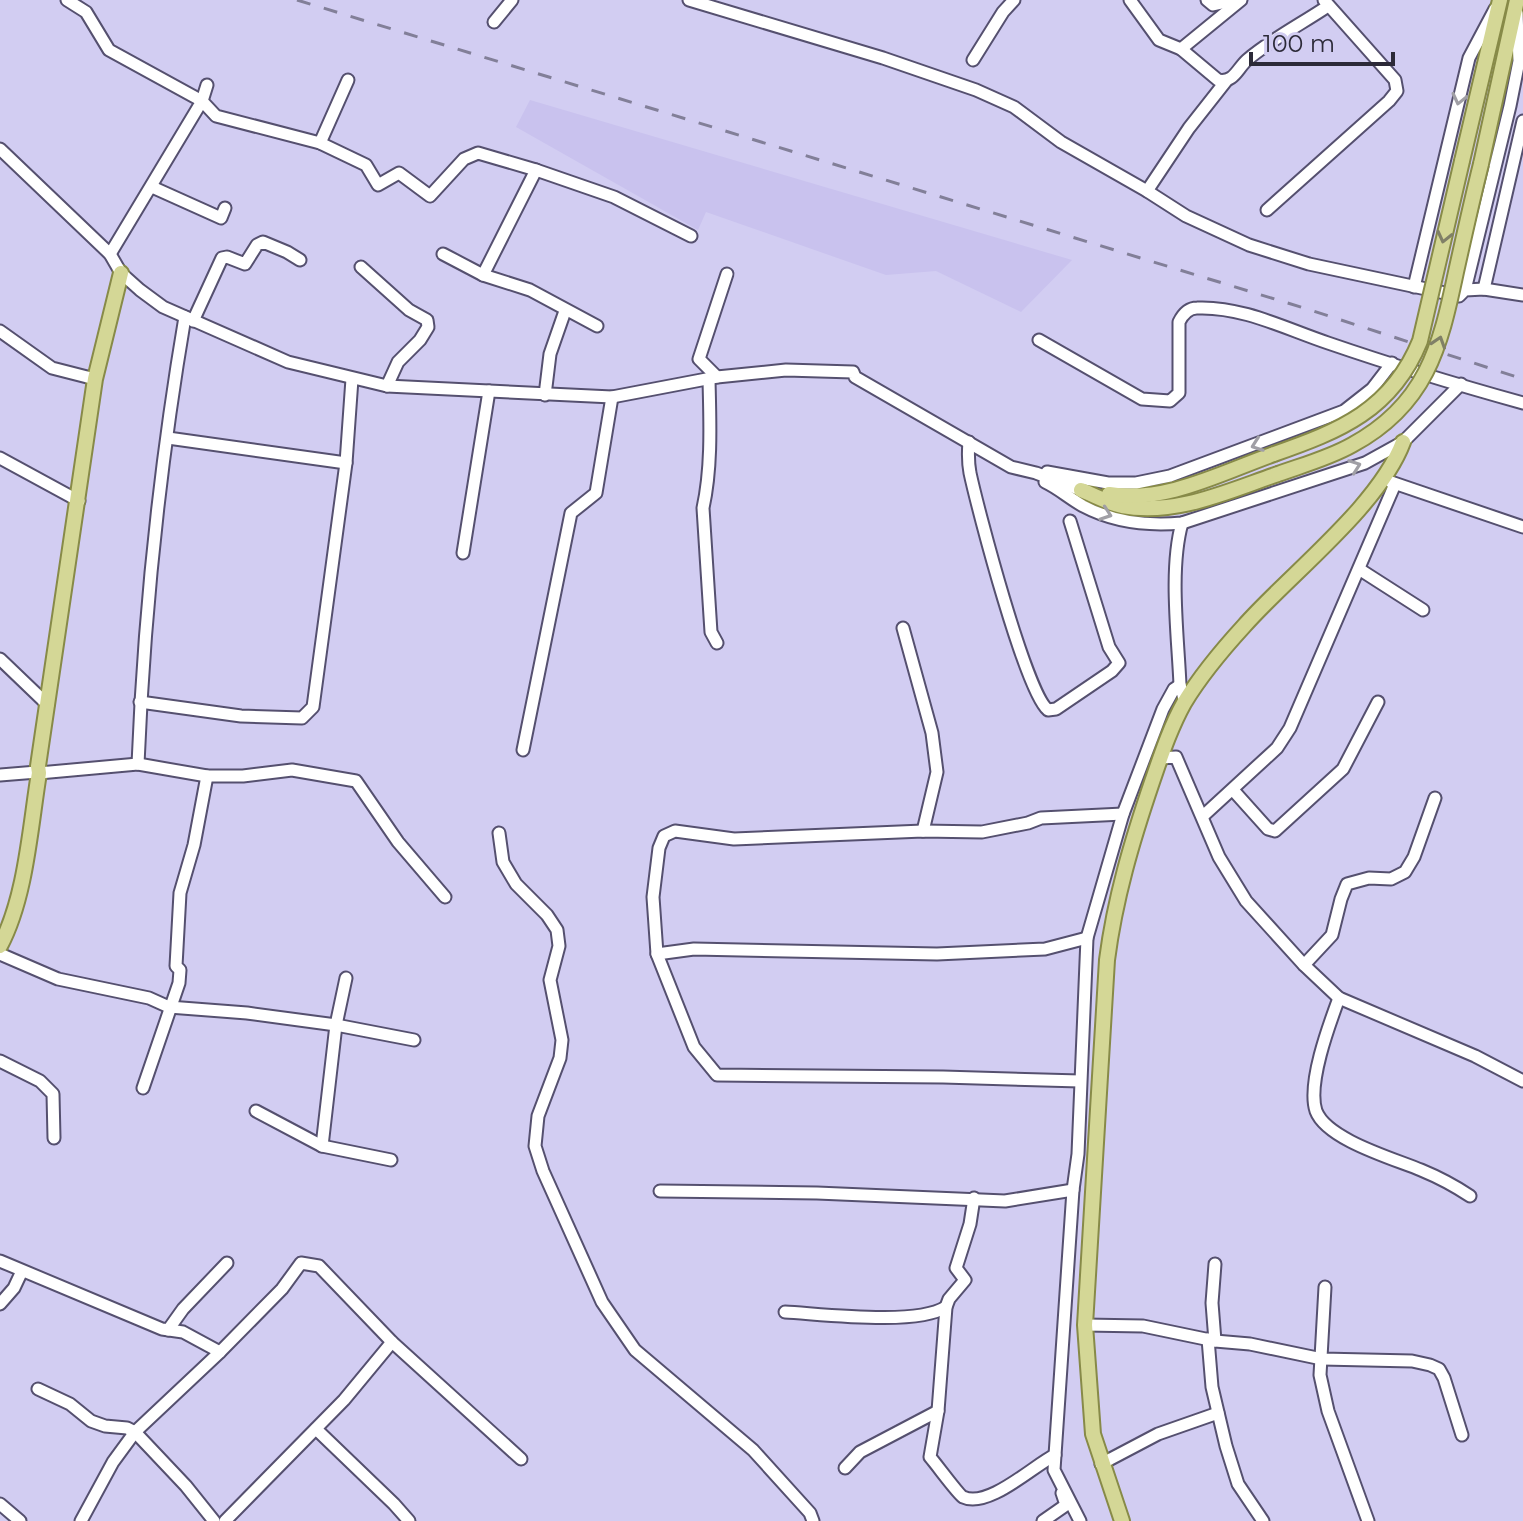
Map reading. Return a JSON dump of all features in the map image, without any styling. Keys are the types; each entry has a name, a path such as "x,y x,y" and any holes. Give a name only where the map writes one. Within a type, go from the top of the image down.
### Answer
{"main road":[{"path":"1081,490 1142,496 1185,486 1328,435 1373,407 1396,384 1411,364 1420,341 1499,1"},
{"path":"1081,490 1119,505 1149,509 1188,505 1327,458 1354,444 1392,416 1420,383 1441,338 1516,2"},
{"path":"0,946 9,929 18,896 95,379 121,273"},
{"path":"1122,1521 1093,1434 1085,1325 1107,960 1112,920 1131,843 1185,702 1205,671 1244,625 1390,481 1403,442"}],"street":[{"path":"67,0 86,12 109,50 202,101 216,116 320,143 366,165 378,185 399,173 430,196 464,159 478,153 614,197 691,236"},
{"path":"494,22 512,0"},
{"path":"689,0 883,58 976,90 1014,107 1061,142 1186,216 1249,245 1309,264 1459,296 1465,290 1519,61 1520,31 1516,2"},
{"path":"973,60 1014,0"},
{"path":"1130,0 1159,40 1181,49 1218,80 1226,81"},
{"path":"1207,0 1213,5 1238,0"},
{"path":"1181,49 1238,0"},
{"path":"1414,287 1469,58 1499,1"},
{"path":"1147,191 1189,128 1226,81 1233,78 1247,60 1326,3 1395,80 1397,91 1369,120 1267,210"},
{"path":"320,143 348,80"},
{"path":"110,254 202,101 207,85"},
{"path":"1484,289 1523,121"},
{"path":"1,151 110,254 121,273 152,300 288,362 387,386 612,397 713,378 786,370 853,372 855,377 1084,506 1116,518 1157,525 1182,523 1365,463 1403,442 1461,384"},
{"path":"483,275 536,170"},
{"path":"152,187 221,218 225,208"},
{"path":"138,764 152,558 174,384 189,319 222,258 245,264 257,245 263,242 300,260"},
{"path":"443,254 483,275 530,290 597,326"},
{"path":"361,267 409,310 427,320 428,327 398,362 387,386"},
{"path":"717,643 711,632 703,508 713,378 699,359 727,274"},
{"path":"1465,290 1484,289 1523,295"},
{"path":"1039,340 1142,399 1170,401 1179,393 1179,322 1183,314 1193,307 1250,314 1392,363 1523,403"},
{"path":"545,395 550,354 565,311"},
{"path":"0,331 52,368 95,379"},
{"path":"1011,467 1108,483 1136,483 1170,476 1344,411 1372,389 1392,363"},
{"path":"140,702 241,716 302,718 309,714 313,707 346,463 352,379"},
{"path":"463,553 489,391"},
{"path":"523,750 571,513 596,493 612,397"},
{"path":"168,438 346,463"},
{"path":"969,442 969,471 1007,605 1032,686 1041,704 1048,710 1056,709 1119,663 1104,633 1070,521"},
{"path":"0,458 79,501"},
{"path":"1011,467 1081,490"},
{"path":"1203,816 1277,748 1290,728 1359,569 1390,481 1523,527"},
{"path":"1182,523 1177,539 1177,607 1180,685 1185,702"},
{"path":"1359,569 1423,610"},
{"path":"903,628 932,733 937,772 923,831"},
{"path":"0,659 48,705"},
{"path":"1043,1521 1066,1505 1054,1470 1078,1154 1087,938 1123,814 1163,709 1174,689 1180,685"},
{"path":"1233,790 1268,829 1275,831 1343,769 1378,702"},
{"path":"1161,758 1176,757 1219,857 1246,901 1304,965 1339,998 1462,1050 1523,1081"},
{"path":"0,775 138,764 207,776 243,776 292,770 356,781 398,842 445,897"},
{"path":"143,1088 180,978 180,970 176,966 180,893 194,845 207,776"},
{"path":"1304,965 1332,935 1347,884 1369,878 1391,879 1405,872 1414,857 1435,798"},
{"path":"1080,1081 717,1075 694,1047 657,954 653,897 659,848 664,836 675,831 734,839 923,831 982,832 1041,818 1123,814"},
{"path":"499,833 503,862 516,884 547,915 557,930 559,946 550,980 562,1040 560,1058 538,1116 535,1146 543,1171 602,1302 635,1350 753,1450 810,1513 813,1521"},
{"path":"657,954 694,949 937,954 1045,949 1087,938"},
{"path":"0,954 58,979 149,998 169,1007 247,1013 414,1040"},
{"path":"322,1146 336,1025 346,978"},
{"path":"1339,998 1329,1024 1315,1086 1316,1110 1323,1122 1335,1132 1370,1150 1422,1171 1470,1196"},
{"path":"0,1061 40,1081 53,1094 54,1138"},
{"path":"256,1111 322,1146 391,1160"},
{"path":"660,1191 817,1193 1005,1201 1073,1190"},
{"path":"974,1198 970,1224 956,1268 965,1280 949,1299 943,1313 938,1411 930,1457 964,1498 975,1499 992,1495 1055,1455"},
{"path":"0,1261 168,1330 183,1332 220,1352"},
{"path":"168,1330 183,1309 227,1263"},
{"path":"81,1521 113,1462 135,1432 282,1289 301,1263 319,1266 392,1342 521,1459"},
{"path":"1215,1264 1212,1387 1238,1484 1263,1521"},
{"path":"0,1304 14,1288 22,1271"},
{"path":"1325,1287 1320,1375 1328,1411 1368,1521"},
{"path":"785,1312 888,1317 943,1313"},
{"path":"1085,1325 1143,1326 1322,1359 1412,1361 1439,1369 1462,1435"},
{"path":"225,1521 316,1429 392,1342"},
{"path":"38,1389 70,1404 91,1421 135,1432 214,1521"},
{"path":"845,1468 860,1452 938,1411"},
{"path":"1101,1464 1158,1434 1218,1413"},
{"path":"316,1429 403,1519"},
{"path":"1054,1470 1080,1521"},
{"path":"0,1504 20,1521"}],"shaded area":[{"path":"530,100 1072,260 1021,312 936,271 886,275 706,212 698,230 516,127"}],"railway":[{"path":"297,0 1304,308 1523,379"}]}
